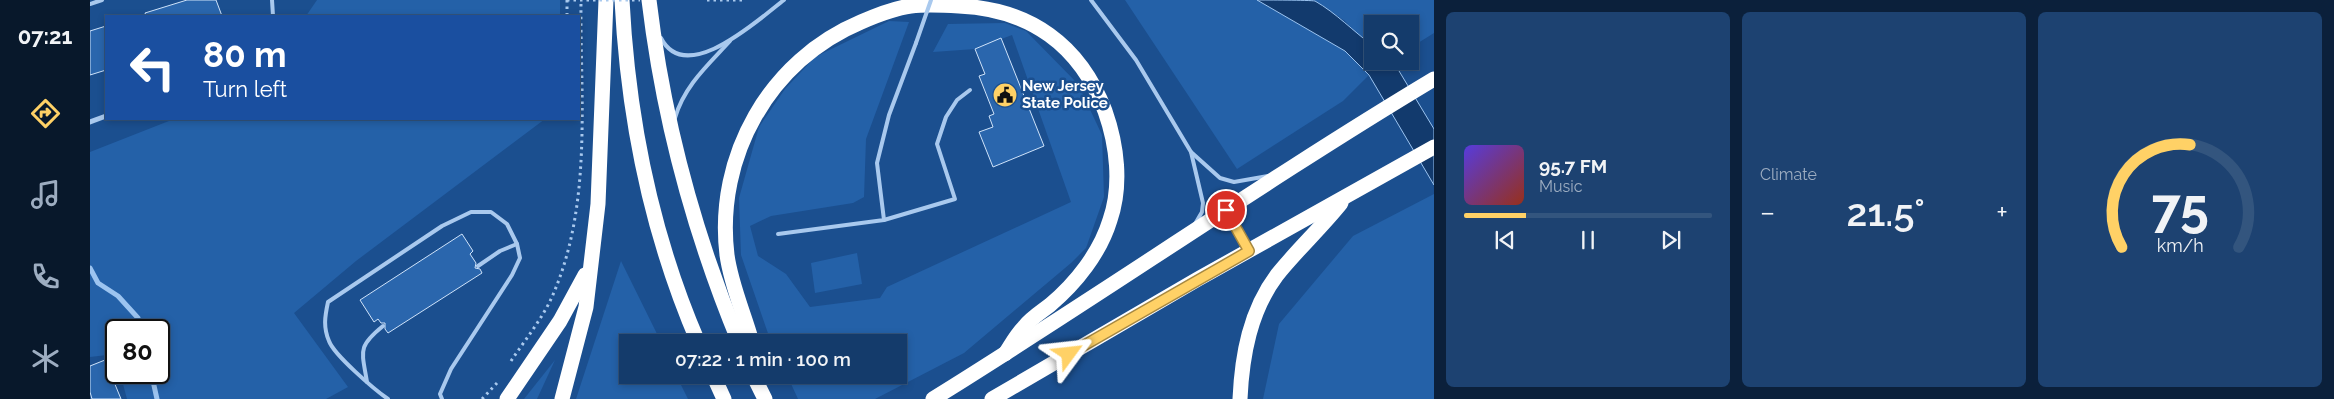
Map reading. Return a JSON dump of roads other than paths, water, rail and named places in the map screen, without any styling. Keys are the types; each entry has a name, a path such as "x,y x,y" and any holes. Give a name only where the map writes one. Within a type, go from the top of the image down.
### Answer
{"highway":[{"path":"562,399 586,307 598,204 606,0"},
{"path":"622,0 628,88 647,190 670,269 695,334"},
{"path":"649,0 671,130 706,249 736,334"},
{"path":"749,334 732,280 727,255 727,199 736,156 746,130 763,101 791,66 842,29 909,6 970,6 1002,12 1036,25 1059,42 1085,71 1096,89 1112,130 1117,170 1115,201 1110,220 1094,255 1070,285 1023,328 1005,354"},
{"path":"933,399 1356,126 1434,79"},
{"path":"992,399 1434,147"},
{"path":"1240,399 1241,369 1246,341 1266,293 1276,277 1347,196"},
{"path":"507,399 560,321 590,264"},
{"path":"717,384 724,399"},
{"path":"758,384 765,399"}],"street":[{"path":"90,122 105,116"}],"lane":[{"path":"90,4 102,0"},
{"path":"272,0 273,15"},
{"path":"651,19 662,41 673,52 686,56 704,54 734,38 784,0"},
{"path":"884,220 877,163 889,115 931,0"},
{"path":"1091,0 1136,60 1191,152 1220,178 1234,182 1284,172"},
{"path":"671,130 679,104 691,84 734,38"},
{"path":"778,234 884,220 955,199 937,144 946,117 956,100 970,90"},
{"path":"1189,234 1202,212 1203,203 1191,152"},
{"path":"1226,210 1249,251"},
{"path":"388,399 367,382 329,343 324,320 328,302 442,226 471,212 491,212 507,224 517,244 520,258 512,275 452,369 441,397 434,399"},
{"path":"478,266 500,251 517,244"},
{"path":"367,382 363,354 366,340 383,326"}],"waterway":[{"path":"90,268 98,283 118,296 138,319"},
{"path":"154,384 157,399"}],"place":[{"name":"New Jersey State Police","path":"1005,95"}]}
